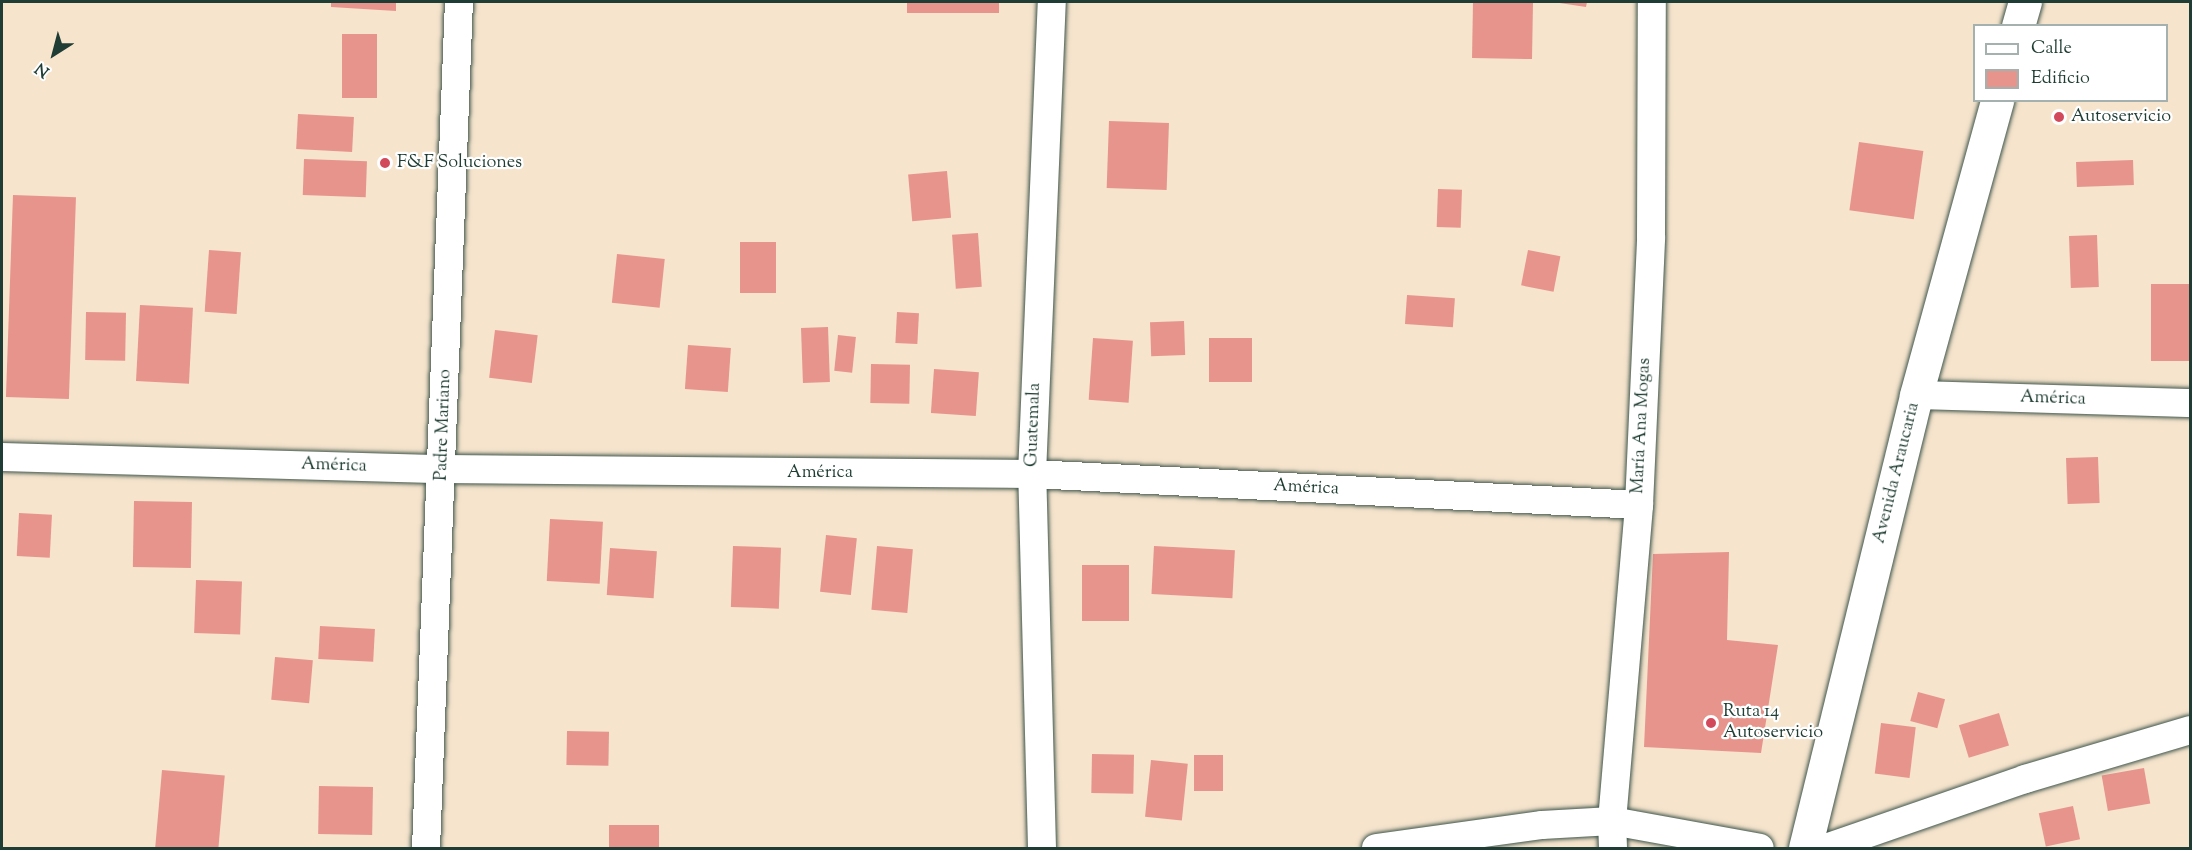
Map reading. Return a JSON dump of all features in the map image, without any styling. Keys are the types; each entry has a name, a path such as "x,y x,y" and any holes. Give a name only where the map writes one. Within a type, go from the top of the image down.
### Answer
{"main road":[{"path":"2019,24 2025,2"},
{"name":"Avenida Araucaria","path":"1805,849 1916,394 1996,102"}],"street":[{"name":"Padre Mariano","path":"426,849 443,470 459,2"},
{"name":"Guatemala","path":"1042,849 1032,474 1052,2"},
{"name":"María Ana Mogas","path":"1612,835 1639,505 1651,237 1652,2"},
{"name":"América","path":"1916,394 2190,403"},
{"name":"América","path":"2,457 443,470 1032,474 1639,505"},
{"path":"1826,849 2025,778 2190,730"},
{"path":"1376,849 1542,825 1612,835 1760,849"}],"building":[{"path":"331,2 396,2 396,11 331,7"},
{"path":"907,2 999,2 999,13 907,13"},
{"path":"1473,2 1533,3 1532,59 1472,58"},
{"path":"1553,2 1587,2 1586,7"},
{"path":"342,34 377,34 377,98 342,98"},
{"path":"298,114 354,117 352,152 296,149"},
{"path":"1109,121 1169,123 1167,190 1107,188"},
{"path":"1859,142 1923,151 1914,219 1849,210"},
{"path":"304,159 367,161 366,197 303,195"},
{"path":"2133,160 2134,185 2077,187 2076,162"},
{"path":"947,171 951,218 912,221 908,174"},
{"path":"1438,189 1462,190 1461,228 1437,227"},
{"path":"13,195 76,197 69,399 6,397"},
{"path":"978,233 982,287 956,289 952,235"},
{"path":"2097,235 2099,287 2071,288 2069,236"},
{"path":"740,242 776,242 776,293 740,293"},
{"path":"209,250 241,252 237,314 205,312"},
{"path":"1528,250 1560,256 1554,292 1521,285"},
{"path":"617,254 665,259 660,308 612,303"},
{"path":"2151,284 2190,284 2190,361 2151,361"},
{"path":"1407,295 1455,298 1453,327 1405,324"},
{"path":"140,305 193,308 189,384 136,381"},
{"path":"86,312 126,313 125,361 85,360"},
{"path":"897,312 919,313 917,344 895,343"},
{"path":"1184,321 1185,355 1151,356 1150,322"},
{"path":"828,327 830,382 803,383 801,328"},
{"path":"495,330 538,335 532,383 489,378"},
{"path":"838,335 856,337 852,373 834,371"},
{"path":"1093,338 1133,341 1129,403 1089,400"},
{"path":"1209,338 1252,338 1252,382 1209,382"},
{"path":"688,345 731,348 728,392 685,389"},
{"path":"871,364 910,365 909,404 870,403"},
{"path":"934,369 979,372 976,416 931,413"},
{"path":"2098,457 2100,503 2068,504 2066,458"},
{"path":"134,501 192,502 191,568 133,567"},
{"path":"19,513 52,515 50,558 17,556"},
{"path":"550,519 603,522 600,584 547,581"},
{"path":"826,535 857,538 851,595 820,592"},
{"path":"733,546 781,548 779,609 731,607"},
{"path":"877,546 913,549 907,613 871,610"},
{"path":"1154,546 1235,550 1232,598 1151,594"},
{"path":"610,548 657,551 654,598 607,595"},
{"path":"1729,552 1727,640 1778,645 1761,753 1644,747 1653,554"},
{"path":"1082,565 1129,565 1129,621 1082,621"},
{"path":"196,580 242,582 240,635 194,633"},
{"path":"320,626 375,629 373,662 318,659"},
{"path":"275,657 313,660 309,703 271,700"},
{"path":"1918,692 1945,699 1937,728 1910,721"},
{"path":"1999,713 2009,746 1969,758 1959,725"},
{"path":"1881,723 1916,727 1910,778 1875,774"},
{"path":"567,731 609,732 608,766 566,765"},
{"path":"1092,754 1134,755 1133,794 1091,793"},
{"path":"1194,755 1223,755 1223,791 1194,791"},
{"path":"1151,760 1188,764 1182,821 1145,817"},
{"path":"2144,768 2150,803 2108,811 2102,775"},
{"path":"162,770 225,775 218,848 155,848"},
{"path":"319,786 373,787 372,835 318,834"},
{"path":"2073,806 2080,839 2046,847 2039,813"},
{"path":"609,825 659,825 659,848 609,848"}],"place":[{"name":"Autoservicio","path":"2059,117"},
{"name":"F&F Soluciones","path":"385,163"},
{"name":"Ruta 14 Autoservicio","path":"1711,723"}]}
